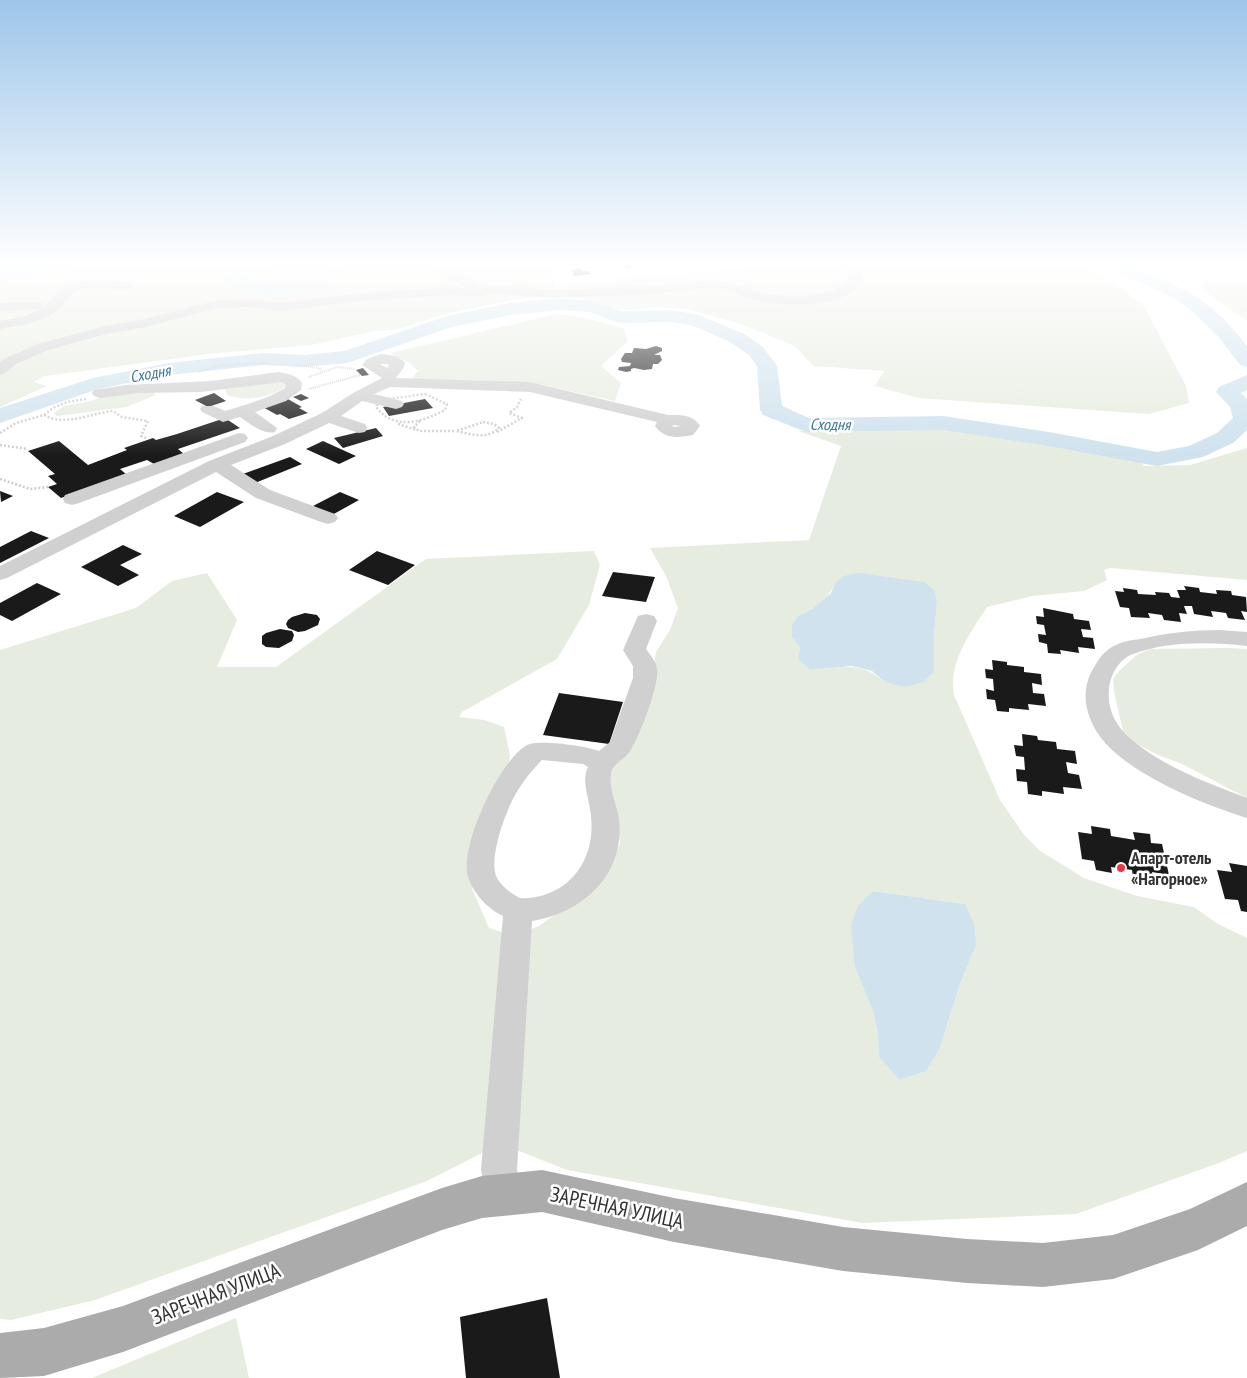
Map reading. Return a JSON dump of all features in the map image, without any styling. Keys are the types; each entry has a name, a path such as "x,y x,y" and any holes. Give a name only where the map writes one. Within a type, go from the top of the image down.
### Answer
{"main road":[{"name":"ЗАРЕЧНАЯ УЛИЦА","path":"0,1357 44,1352 124,1329 442,1209 482,1197 504,1194 542,1191 674,1220 843,1249 966,1261 1043,1265 1113,1258 1198,1228 1247,1203"}],"lane":[{"path":"0,370 11,361 42,347 105,330 127,326"},
{"path":"104,390 145,387 168,389 201,387 279,377 286,378 290,389 242,411 223,417 208,409"},
{"path":"0,574 215,465 279,440 320,415 388,379 530,388 668,420"},
{"path":"359,396 396,404"},
{"path":"242,411 269,428"},
{"path":"72,499 108,494 175,462 269,428 320,415 359,428"},
{"path":"175,462 195,475"},
{"path":"215,465 226,469 263,494 328,518"},
{"path":"108,494 119,505 129,510"},
{"path":"603,762 588,756 536,751 524,763 506,787 481,853 481,875 492,893 506,905 518,910 535,910 558,903 576,892 592,878 607,834 604,809 596,782 603,762 621,746 645,683 646,671 641,657 634,650 646,621"},
{"path":"1247,639 1188,638 1155,642 1123,649 1105,664 1097,685 1096,706 1107,729 1132,754 1168,775 1247,808"},
{"path":"504,1194 499,1170 518,910"}],"path":[{"path":"290,389 335,367 345,366 356,370"},
{"path":"290,389 358,374"},
{"path":"395,423 419,431 456,431 485,436 522,418 509,413 521,401 521,393 530,388"},
{"path":"0,433 16,423 44,415 53,408 67,402 84,400 104,390"},
{"path":"44,415 46,418 54,419 78,418 105,411 113,411 122,418 148,421 142,430 142,436 146,438"},
{"path":"419,431 414,427 420,420"},
{"path":"456,431 480,422 493,423 499,428 494,433"},
{"path":"0,446 28,449"},
{"path":"0,480 30,489 48,487"}],"shaded area":[{"path":"0,326 407,326 399,329 374,331 311,345 209,354 45,376 34,382 47,386 0,407"},
{"path":"504,326 617,326 624,328 628,341 601,366 621,383 615,401 539,384 411,379 418,371 410,363 390,353"},
{"path":"747,326 1155,326 1186,386 1189,403 1149,414 918,398 875,386 884,371 813,366 795,346"},
{"path":"280,380 286,386 257,398 227,395 225,388"},
{"path":"152,391 156,395 126,407 57,416 54,413 64,406 91,401 106,395"},
{"path":"907,427 994,435 1139,458 1144,466 1190,465 1247,448 1247,580 1111,568 1104,570 1107,580 1084,591 1032,596 987,607 957,660 953,683 954,695 1000,800 1024,835 1040,851 1084,878 1137,896 1194,907 1218,924 1247,938 1247,1151 1219,1163 1076,1214 863,1223 567,1170 514,1149 484,1152 427,1181 95,1300 11,1320 0,1319 0,650 136,608 172,581 207,573 237,620 217,667 276,667 426,559 594,551 600,565 589,605 557,659 462,712 459,717 484,720 504,727 510,755 508,769 469,873 473,891 489,928 514,936 539,926 560,911 584,900 598,883 620,844 618,827 605,792 616,762 649,691 656,652 670,630 678,608 666,576 650,548 809,540 841,446 798,431","holes":["859,573 935,591 937,602 934,636 885,682 866,670 858,668 841,667 810,670 798,659 800,647 798,616 819,603 835,583","873,891 965,904 976,945 960,984 939,1050 926,1071 899,1080 879,1057 878,1034 873,1011 855,967"]},
{"path":"1151,649 1247,649 1247,798 1182,764 1158,755 1137,744 1123,731 1114,692 1113,679 1138,654"},
{"path":"236,1318 249,1378 92,1378"}],"water":[{"path":"859,573 924,582 935,591 937,602 934,636 934,672 923,682 906,687 885,682 872,671 852,666 810,670 798,659 800,647 792,637 792,626 798,616 812,609 831,593 835,583 844,576"},
{"path":"873,891 965,904 974,924 976,945 960,984 939,1050 926,1071 899,1080 879,1057 878,1034 873,1011 855,967 851,925 858,906"}],"building":[{"path":"656,346 662,348 662,351 654,355 660,355 662,360 658,364 653,364 652,369 634,368 626,372 618,370 619,367 630,366 631,363 622,362 621,359 625,353 632,353 634,348 646,349"},
{"path":"363,368 369,375 362,376 356,370"},
{"path":"214,393 226,401 208,407 195,400"},
{"path":"301,394 309,398 301,401 293,397"},
{"path":"286,398 302,407 299,408 308,413 289,419 261,406"},
{"path":"425,399 433,408 389,416 383,407"},
{"path":"225,418 240,428 178,449 184,454 154,464 147,460 120,469 127,475 61,498 48,487 57,484 48,476 55,474 28,451 59,441 88,465 127,450 124,448 153,438 156,440"},
{"path":"376,428 383,436 343,448 334,438"},
{"path":"323,441 356,456 339,464 306,449"},
{"path":"290,457 302,464 255,483 243,474"},
{"path":"0,491 13,496 1,502"},
{"path":"217,492 244,502 200,527 174,516"},
{"path":"340,492 359,500 332,515 313,506"},
{"path":"31,531 49,538 0,563 0,547"},
{"path":"123,545 142,554 120,565 139,575 118,586 81,567"},
{"path":"377,551 415,565 388,585 349,570"},
{"path":"613,572 655,577 646,602 602,596"},
{"path":"37,583 61,594 12,621 0,615 0,603"},
{"path":"1184,586 1199,588 1200,592 1217,594 1216,590 1231,591 1232,595 1246,597 1247,612 1241,611 1245,620 1228,618 1226,613 1211,611 1213,617 1194,614 1192,606 1184,606 1187,614 1179,613 1181,622 1164,620 1162,615 1148,613 1150,618 1131,617 1129,608 1120,607 1115,591 1124,592 1123,588 1137,590 1138,594 1156,595 1155,592 1169,593 1171,597 1180,598 1177,590 1186,590"},
{"path":"1043,608 1073,614 1074,619 1089,621 1091,630 1081,629 1083,637 1093,638 1095,649 1078,647 1079,653 1060,650 1061,654 1048,653 1047,644 1039,642 1038,634 1046,635 1044,625 1037,624 1036,616 1044,617"},
{"path":"305,613 317,615 320,619 318,625 298,632 288,628 286,624 288,620"},
{"path":"280,629 292,631 294,635 292,641 279,648 266,647 262,644 262,636"},
{"path":"992,660 1007,662 1007,665 1024,667 1024,672 1041,674 1042,685 1032,683 1033,693 1044,694 1046,706 1028,704 1029,710 1009,708 1009,712 997,711 995,700 987,699 986,689 994,691 993,679 986,678 985,669 993,670"},
{"path":"559,693 623,702 609,744 543,735"},
{"path":"1022,734 1037,736 1038,740 1056,742 1057,749 1075,751 1077,764 1066,762 1068,773 1079,775 1082,789 1063,787 1064,794 1042,791 1042,796 1028,794 1027,782 1017,781 1016,769 1025,770 1024,757 1016,756 1014,745 1023,746"},
{"path":"1091,826 1110,829 1111,836 1135,840 1133,832 1150,834 1151,843 1162,844 1169,875 1152,872 1154,880 1133,877 1132,870 1111,867 1112,873 1096,870 1094,861 1082,859 1078,832 1092,834"},
{"path":"1229,863 1247,866 1247,912 1241,911 1238,900 1225,899 1217,870 1232,872"},
{"path":"547,1298 560,1378 466,1378 460,1317"}],"waterway":[{"name":"Сходня","path":"0,416 93,384 169,369 264,359 304,361 347,357 435,326"},
{"name":"Сходня","path":"711,326 737,338 756,351 767,366 771,410 806,425 943,423 1049,439 1157,459 1195,452 1225,438 1245,419 1241,405 1227,392 1247,381"},
{"name":"Сходня","path":"1220,326 1247,361"}],"place":[{"name":"Апарт-отель «Нагорное»","path":"1121,868"}]}
